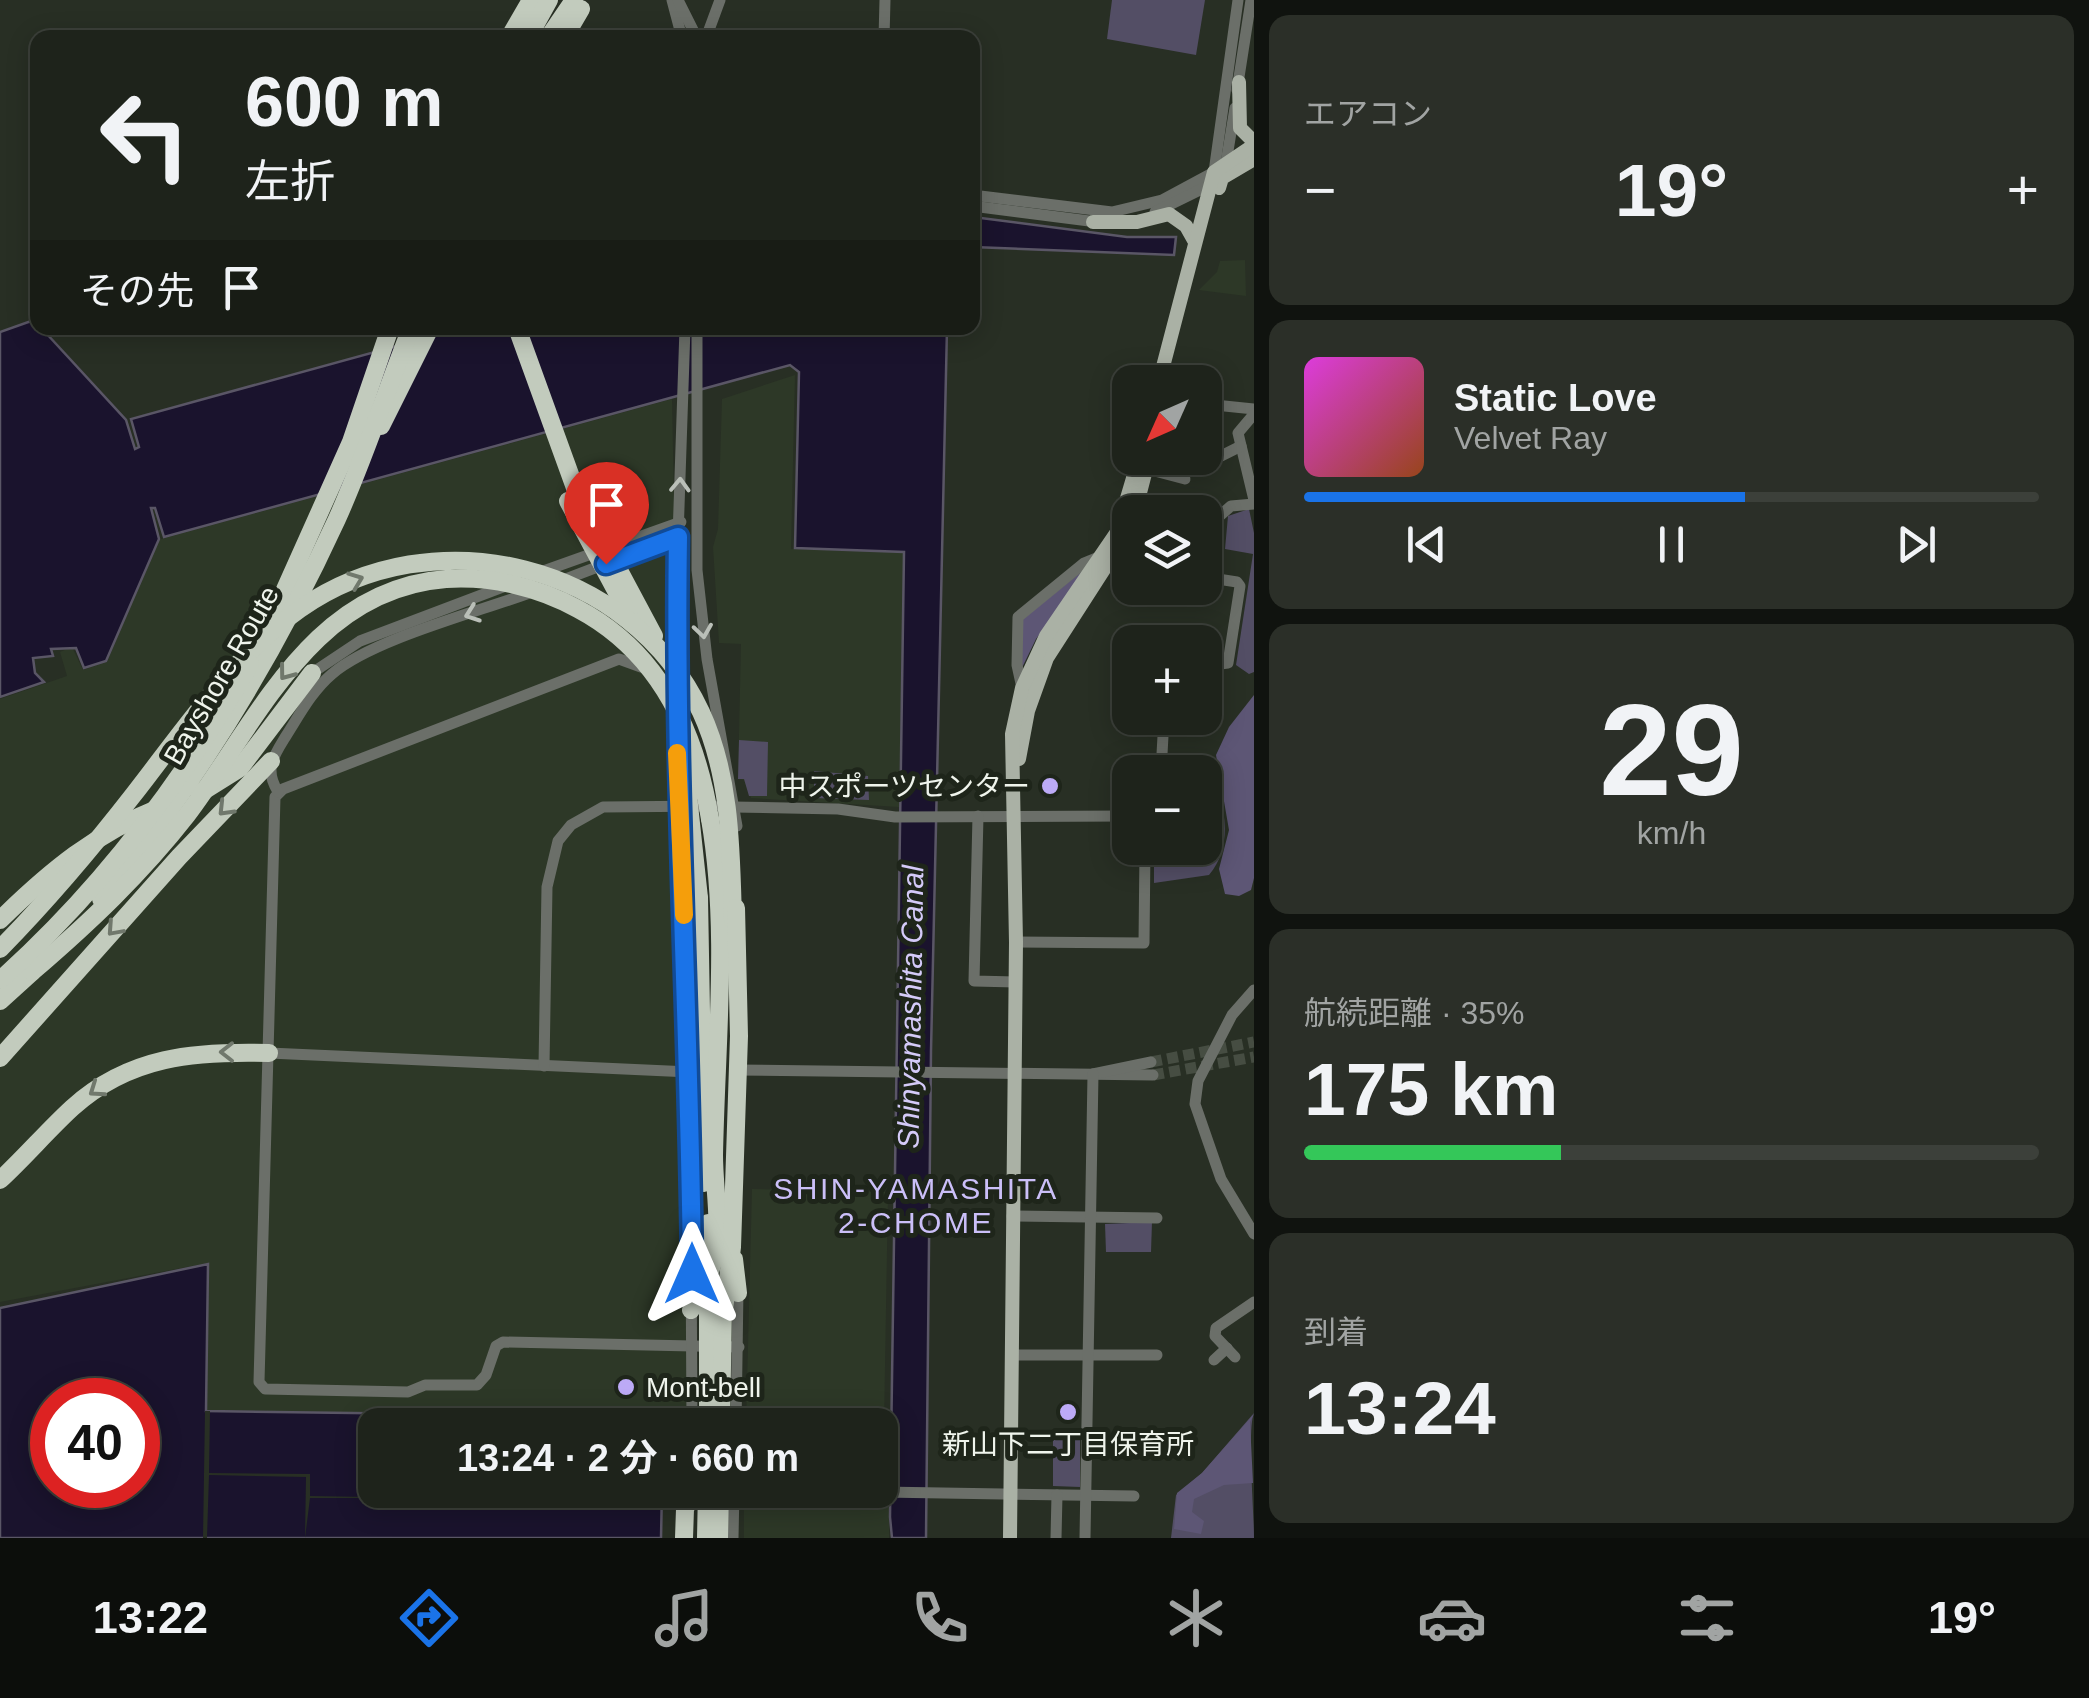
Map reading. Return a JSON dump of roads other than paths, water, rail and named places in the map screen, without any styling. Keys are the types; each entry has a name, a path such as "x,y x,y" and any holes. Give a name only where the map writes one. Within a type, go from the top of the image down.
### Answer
{"highway":[{"path":"509,30 522,0"},
{"path":"511,30 531,0"},
{"path":"530,30 539,0"},
{"path":"532,30 551,0"},
{"path":"550,30 568,0"},
{"path":"575,30 586,0"},
{"path":"577,30 595,0"},
{"path":"0,980 69,917 132,844 232,701 316,534 392,335"},
{"name":"Bayshore Route","path":"0,980 74,907 127,846 229,700 294,575 392,335"},
{"name":"Bayshore Route","path":"0,1001 32,972 156,832 221,739 278,641 351,485 407,335"},
{"path":"351,485 426,335"},
{"path":"510,335 567,498 658,668 677,718 692,812 698,898 700,1145 708,1223"},
{"path":"520,335 575,488 684,698 724,832 738,926 740,1036 732,1248 723,1317"},
{"path":"0,949 53,892 230,673 266,637 338,587 402,565 461,560 516,566 577,587 610,606 657,648 692,694 712,742 724,789 733,920 721,1408"},
{"path":"32,972 105,908 148,863 308,646 348,611 409,585 459,578 513,585 564,602 610,630 640,657 674,703 695,754 710,820 719,943 714,1258 691,1310"},
{"path":"0,920 54,868 93,839 220,784 260,741 312,673"},
{"path":"0,1058 179,857 271,761"},
{"path":"724,789 728,859 722,1162 738,1293"},
{"path":"708,1408 710,820"},
{"path":"0,1180 98,1087 130,1070 185,1054 269,1052"},
{"path":"684,1538 685,1508"},
{"path":"706,1508 706,1538"},
{"path":"719,1538 721,1508"}],"main road":[{"path":"1162,365 1195,242 1218,175 1254,144 1240,128 1239,82"},
{"path":"1218,175 1254,159"},
{"path":"1172,365 1218,175"},
{"path":"1093,222 1137,222 1169,214 1186,226 1195,242"},
{"path":"1010,1538 1016,982 1016,779 1012,734 1022,688 1046,636 1112,555"},
{"path":"1016,779 1028,711 1047,658 1112,556"}],"street":[{"path":"675,0 681,30"},
{"path":"675,0 692,30"},
{"path":"709,30 720,0"},
{"path":"884,30 885,0"},
{"path":"1218,175 1238,0"},
{"path":"980,207 1093,222 1156,212 1218,175 1239,82 1251,0"},
{"path":"980,196 1112,212 1162,200 1218,175"},
{"path":"685,335 694,528 707,659 736,806 737,1408"},
{"path":"692,1408 690,1072 676,682 678,520 696,335"},
{"path":"1222,407 1254,412 1238,433 1254,502 1230,506 1222,513"},
{"path":"1222,455 1241,446"},
{"path":"1176,475 1185,479"},
{"path":"312,673 360,641 678,520 694,528"},
{"path":"694,528 349,662 310,698 271,761 270,778 278,792 259,1382 265,1389 408,1392 426,1385 477,1385 486,1374 496,1346 504,1342 739,1347"},
{"path":"1022,688 1017,665 1018,618 1084,563 1112,552"},
{"path":"1222,580 1240,586 1228,663 1222,664"},
{"path":"278,792 619,659 632,661 659,680 676,682"},
{"path":"544,1066 547,888 558,841 571,825 604,807 838,809 938,818 1112,816"},
{"path":"978,816 974,980 1016,982"},
{"path":"1016,942 1144,943 1145,865"},
{"path":"1254,990 1232,1015 1198,1081 1195,1104 1221,1179 1254,1234"},
{"path":"269,1052 690,1072"},
{"path":"735,1070 1093,1074 1152,1068"},
{"path":"1086,1538 1093,1074"},
{"path":"1012,1216 1157,1218"},
{"path":"1214,1360 1231,1352 1215,1336 1216,1328 1254,1302"},
{"path":"1011,1355 1157,1354"},
{"path":"898,1492 1134,1496"},
{"path":"1056,1538 1057,1495"},
{"path":"692,1508 692,1538"},
{"path":"733,1538 734,1508"}],"water":[{"path":"980,218 1127,237 1176,237 1174,255 980,247"},
{"name":"Shinyamashita Canal","path":"30,321 30,335 48,335 126,420 135,449 139,447 131,419 437,335 947,335 931,1051 926,1538 892,1538 890,1517 890,1508 898,1508 898,1408 892,1408 904,552 795,548 799,372 790,365 164,537 155,508 151,508 159,539 106,661 84,668 76,648 51,649 53,656 33,658 35,673 44,682 0,697 0,332"},
{"path":"208,1264 206,1411 358,1413 358,1508 662,1508 661,1538 0,1538 0,1308"}],"tunnel":[{"path":"1151,1062 1254,1042"},
{"path":"1153,1075 1254,1057"}],"place":[{"name":"中スポーツセンター","path":"1050,786"},
{"name":"Mont-bell","path":"626,1387"},
{"name":"新山下二丁目保育所","path":"1068,1412"}],"district":[{"name":"SHIN-YAMASHITA 2-CHOME","path":"916,1206"}]}
